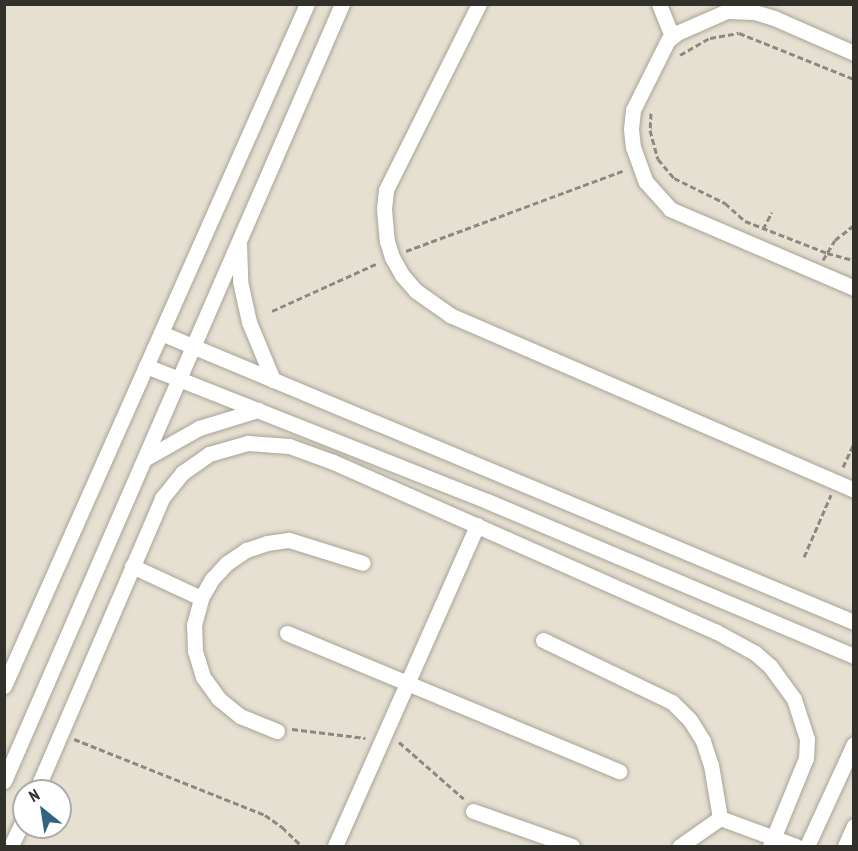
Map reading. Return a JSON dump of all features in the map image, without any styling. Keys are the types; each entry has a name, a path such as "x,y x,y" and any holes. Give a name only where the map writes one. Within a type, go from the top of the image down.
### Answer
{"street":[{"path":"4,686 307,4"},
{"path":"4,781 342,4"},
{"path":"478,4 386,190 384,225 392,257 416,291 450,315 854,490"},
{"path":"658,4 672,36"},
{"path":"854,53 774,18 731,7 672,36 633,110 633,147 638,165 651,189 670,209 854,288"},
{"path":"239,239 244,301 255,342 273,380"},
{"path":"161,333 854,622"},
{"path":"146,366 487,501 854,656"},
{"path":"146,458 199,428 258,410"},
{"path":"41,779 162,498 182,473 209,454 248,443 289,446 333,462 477,525 715,631 755,653 770,666 794,699 807,739 806,758 772,842"},
{"path":"335,846 477,525"},
{"path":"271,728 233,710 219,699 203,677 195,651 194,625 201,598 212,579 227,563 246,550 267,543 289,540 363,563"},
{"path":"132,566 201,598"},
{"path":"287,633 619,771"},
{"path":"543,640 672,702 690,720 703,741 711,765 720,818"},
{"path":"807,846 854,744"},
{"path":"478,812 572,846"},
{"path":"720,818 772,842 796,846"},
{"path":"680,846 720,818"},
{"path":"845,846 854,826"}],"path":[{"path":"676,58 683,51 710,38 739,33 854,78"},
{"path":"651,111 650,130 658,159 674,177 725,203 745,221 827,253 854,260"},
{"path":"272,311 392,257 638,165"},
{"path":"754,245 772,212"},
{"path":"816,272 835,240 854,225"},
{"path":"804,557 854,443"},
{"path":"271,728 384,736 478,812"},
{"path":"61,734 265,815 302,846"}]}
